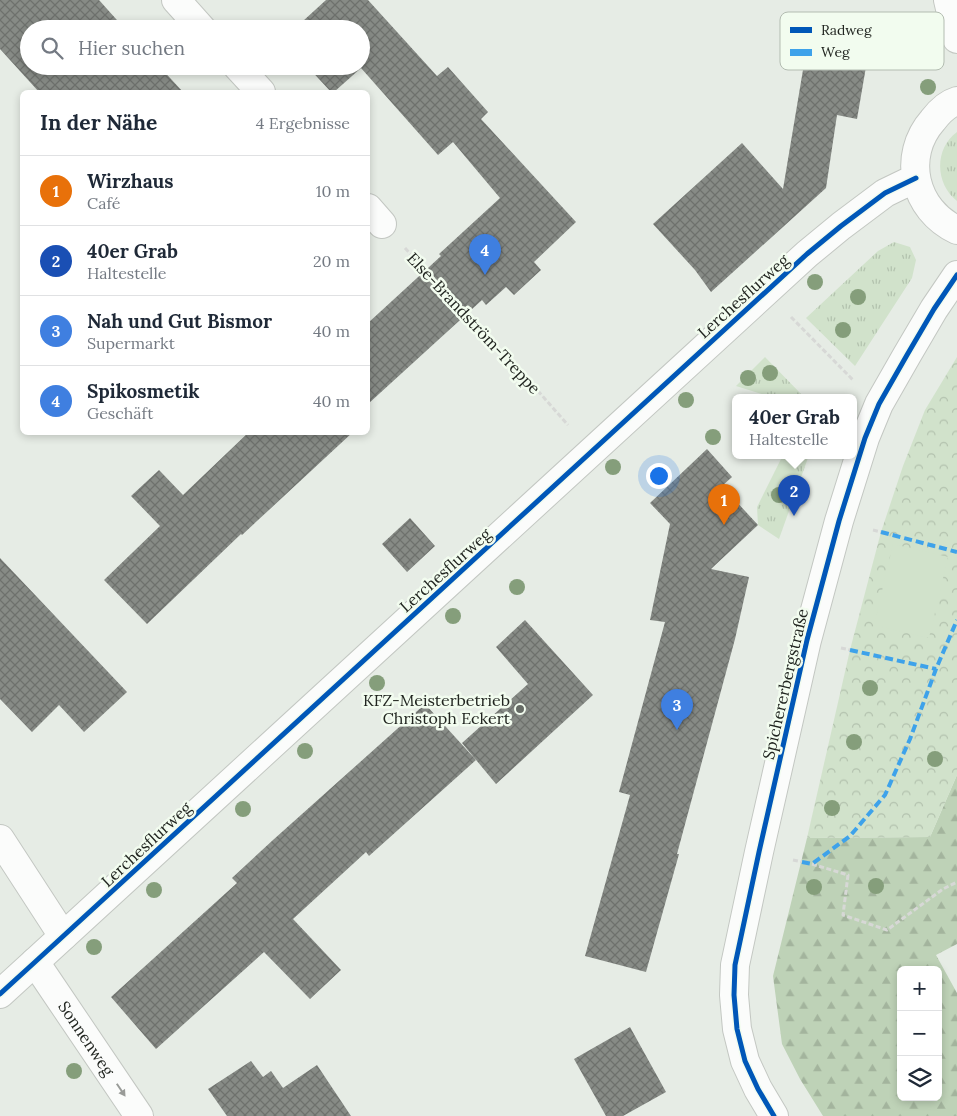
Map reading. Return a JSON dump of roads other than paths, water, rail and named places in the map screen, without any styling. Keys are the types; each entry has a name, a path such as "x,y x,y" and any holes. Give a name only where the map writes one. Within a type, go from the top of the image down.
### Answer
{"street":[{"path":"176,0 194,20"},
{"path":"948,0 957,39"},
{"path":"245,75 259,90"},
{"path":"957,101 938,113 926,126 918,143 915,160 916,178 922,197 932,213 957,230"},
{"name":"Lerchesflurweg","path":"0,994 807,254 885,193 916,178"},
{"name":"Spichererbergstraße","path":"774,1116 758,1089 745,1061 737,1029 734,995 735,965 758,852 807,640 838,521 865,438 879,404 934,309 957,275"},
{"path":"0,839 64,936"},
{"name":"Sonnenweg","path":"36,962 138,1116"}],"place":[{"name":"Spikosmetik","path":"485,275"},
{"name":"40er Grab","path":"794,516"},
{"name":"Wirzhaus","path":"724,525"},
{"name":"KFZ-Meisterbetrieb Christoph Eckert","path":"520,709"},
{"name":"Nah und Gut Bismor","path":"677,730"}]}
